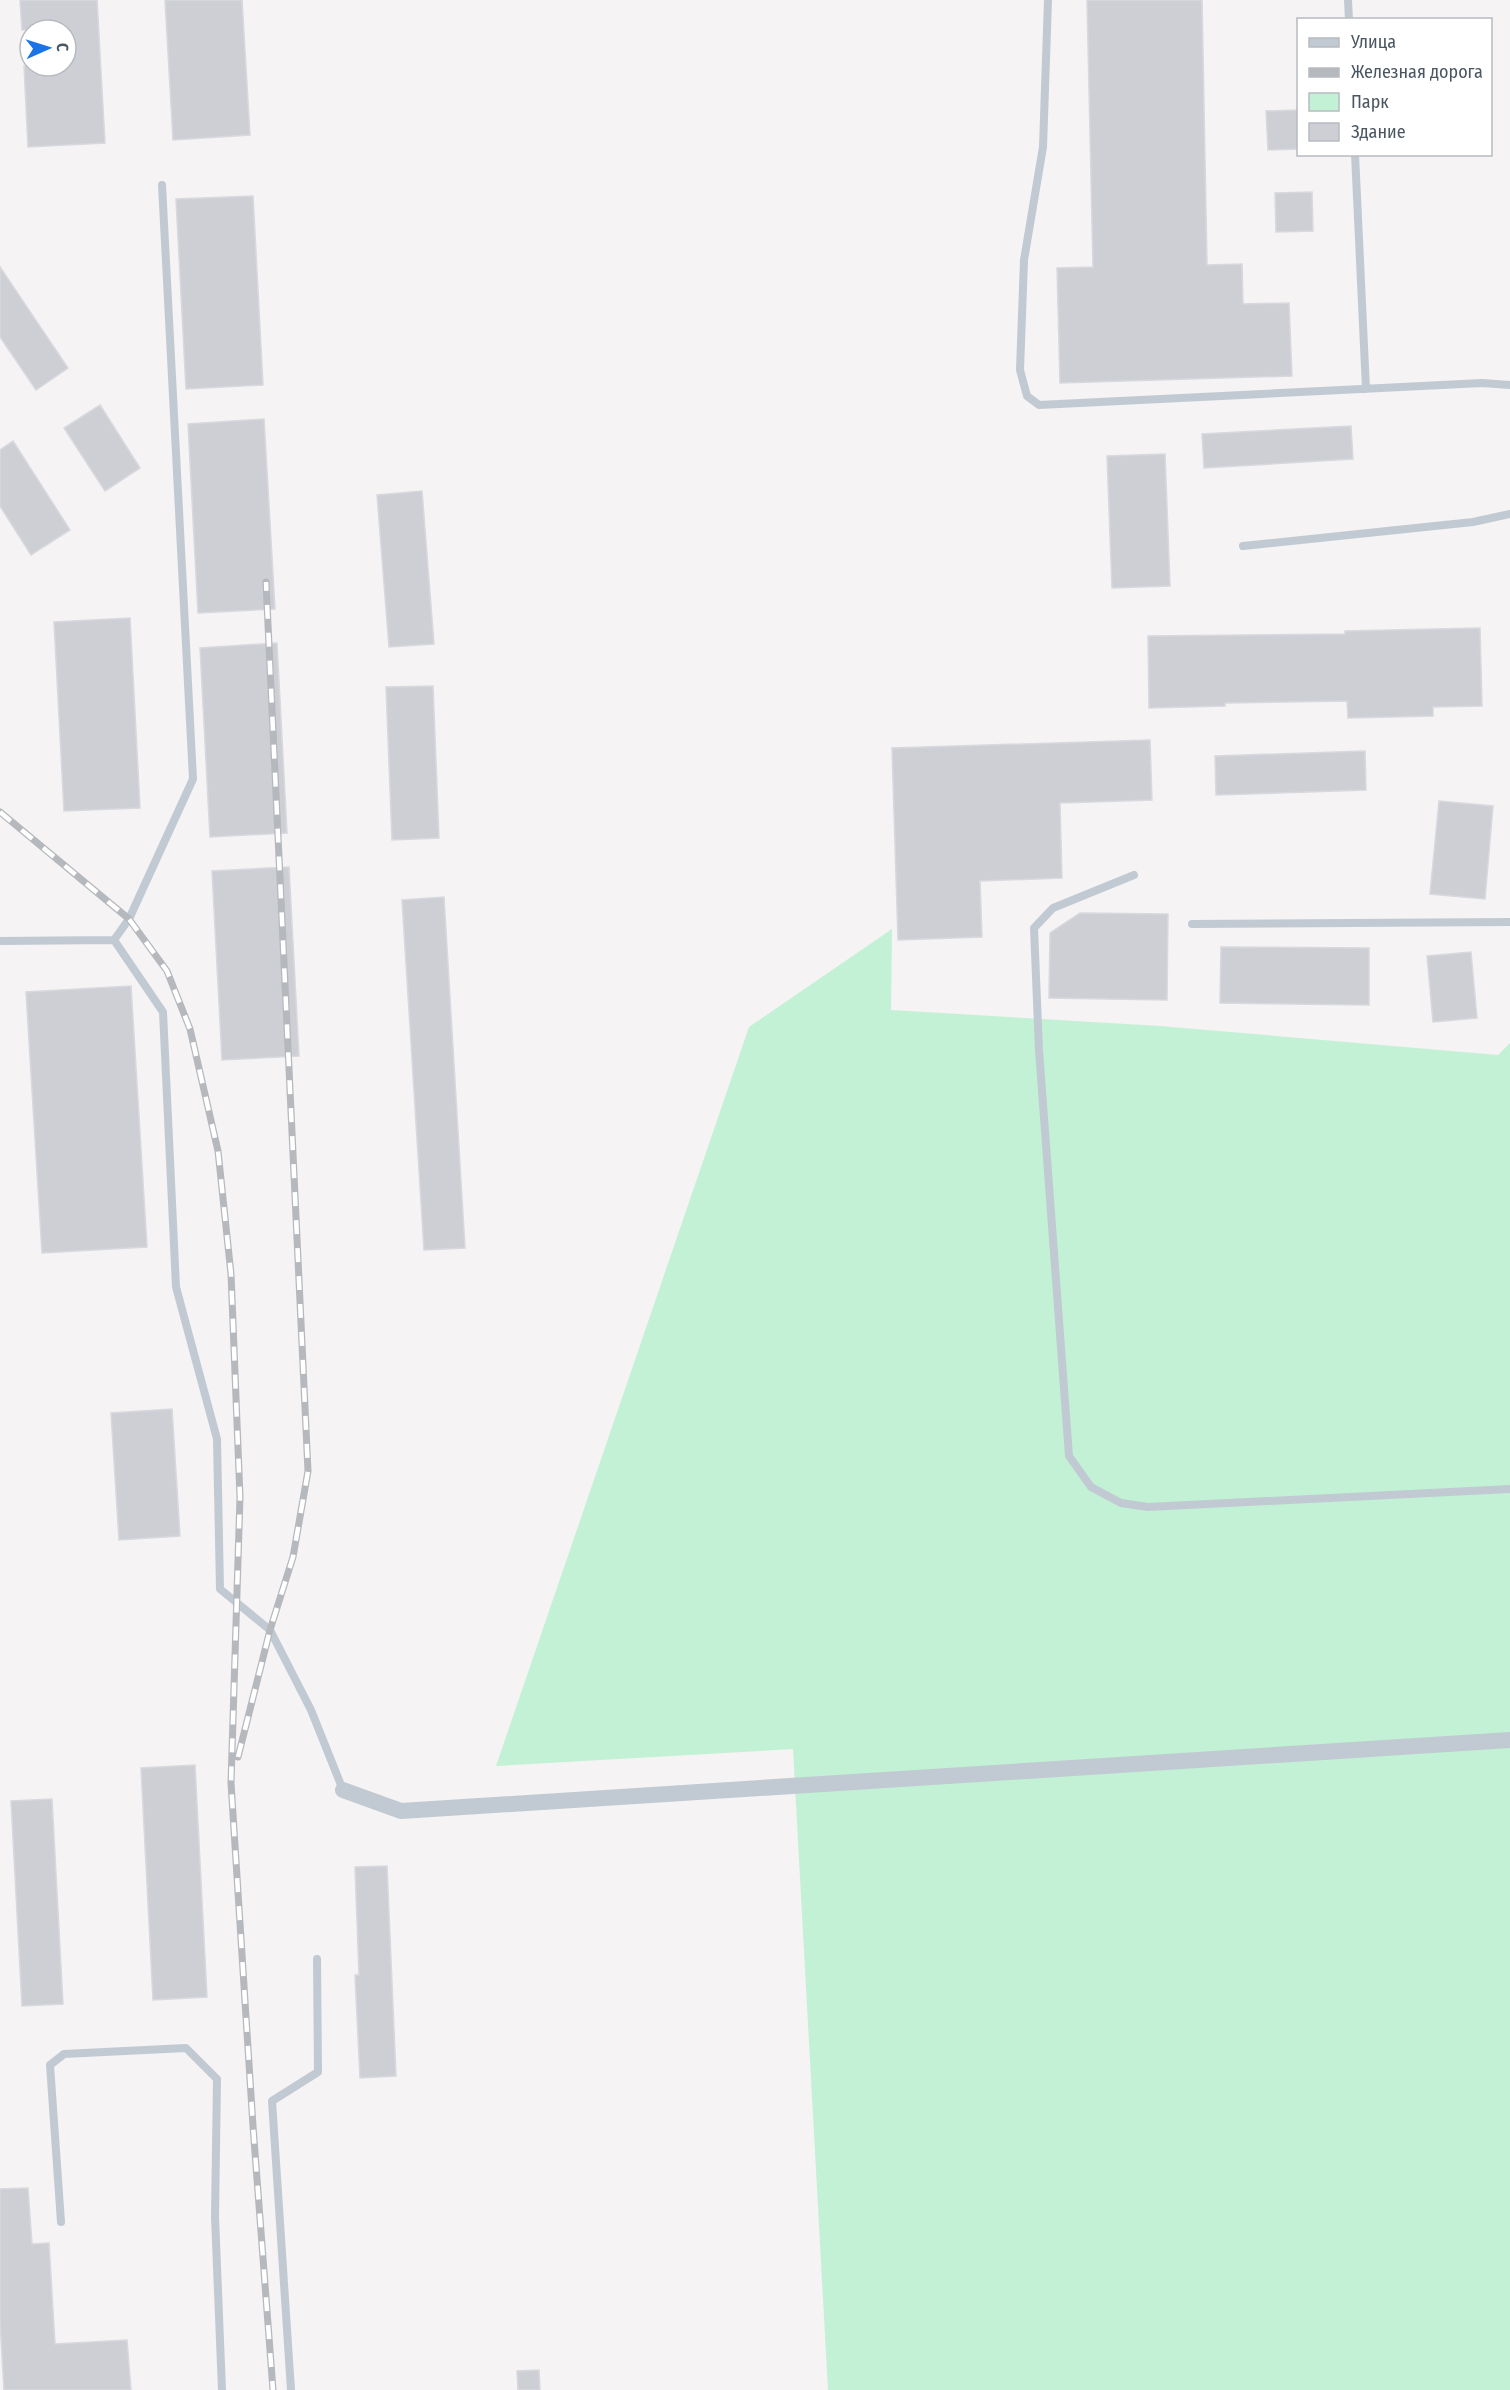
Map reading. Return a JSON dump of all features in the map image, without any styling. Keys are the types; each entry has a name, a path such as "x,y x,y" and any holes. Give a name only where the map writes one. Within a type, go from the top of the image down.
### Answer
{"street":[{"path":"343,1790 401,1811 1510,1740"}],"lane":[{"path":"1048,0 1043,147 1024,260 1020,370 1027,396 1038,405 1482,383 1510,385"},
{"path":"1348,0 1349,18"},
{"path":"1355,156 1366,389"},
{"path":"114,940 129,919 193,779 162,185"},
{"path":"1244,546 1473,522 1510,514"},
{"path":"1134,875 1053,908 1034,928 1039,1050 1069,1456 1091,1487 1121,1503 1148,1507 1510,1489"},
{"path":"1192,924 1510,922"},
{"path":"0,941 114,940"},
{"path":"114,940 163,1012 176,1287 217,1439 220,1589 270,1630 311,1710 343,1790"},
{"path":"291,2390 272,2101 318,2072 317,1959"},
{"path":"61,2222 50,2065 64,2054 186,2048 217,2079 215,2217 222,2390"}],"green space":[{"path":"892,929 891,1010 1160,1026 1498,1055 1510,1043 1510,2390 828,2390 793,1749 496,1766 749,1027"}],"building":[{"path":"20,0 97,0 105,143 28,147 25,78 78,78 78,18 21,18"},
{"path":"165,0 242,0 250,135 173,140"},
{"path":"1087,0 1202,0 1207,265 1242,264 1243,304 1289,303 1292,376 1060,383 1057,268 1093,267"},
{"path":"1297,110 1297,149 1268,150 1266,111"},
{"path":"1312,192 1313,231 1276,232 1275,193"},
{"path":"253,196 263,385 186,389 176,199"},
{"path":"0,267 68,368 36,390 0,337"},
{"path":"100,405 140,468 105,491 64,428"},
{"path":"264,419 275,609 198,613 188,424"},
{"path":"1351,426 1353,459 1204,468 1202,434"},
{"path":"13,441 70,530 31,555 0,506 0,450"},
{"path":"1165,454 1170,586 1112,588 1107,456"},
{"path":"422,491 434,644 389,647 377,495"},
{"path":"130,618 140,808 64,811 54,622"},
{"path":"1480,628 1482,706 1433,707 1433,716 1348,718 1347,701 1225,703 1225,706 1149,708 1148,636 1345,634 1345,631"},
{"path":"277,643 287,833 210,837 200,648"},
{"path":"433,686 439,838 392,840 386,687"},
{"path":"1150,740 1152,800 1060,803 1062,878 980,881 982,937 898,940 892,748"},
{"path":"1365,751 1366,790 1216,795 1215,756"},
{"path":"1439,801 1493,806 1485,899 1430,894"},
{"path":"289,867 299,1056 222,1060 212,871"},
{"path":"444,897 465,1248 424,1250 402,900"},
{"path":"1080,913 1168,914 1167,1000 1049,998 1050,933"},
{"path":"1221,947 1369,948 1369,1005 1220,1003"},
{"path":"1471,952 1477,1018 1433,1022 1427,956"},
{"path":"131,986 147,1247 42,1253 26,992"},
{"path":"172,1409 180,1536 119,1540 111,1413"},
{"path":"195,1765 207,1997 153,2000 141,1768"},
{"path":"52,1799 63,2004 22,2006 11,1801"},
{"path":"387,1866 396,2076 360,2078 355,1975 359,1975 355,1867"},
{"path":"28,2188 32,2244 49,2243 55,2344 127,2340 131,2390 4,2390 0,2322 0,2189"},
{"path":"539,2370 540,2390 518,2390 517,2371"}],"railway":[{"path":"238,1757 270,1630 293,1557 308,1471 266,582"},
{"path":"0,812 129,919 167,971 190,1029 218,1151 231,1274 240,1497 231,1783 273,2390"}]}
